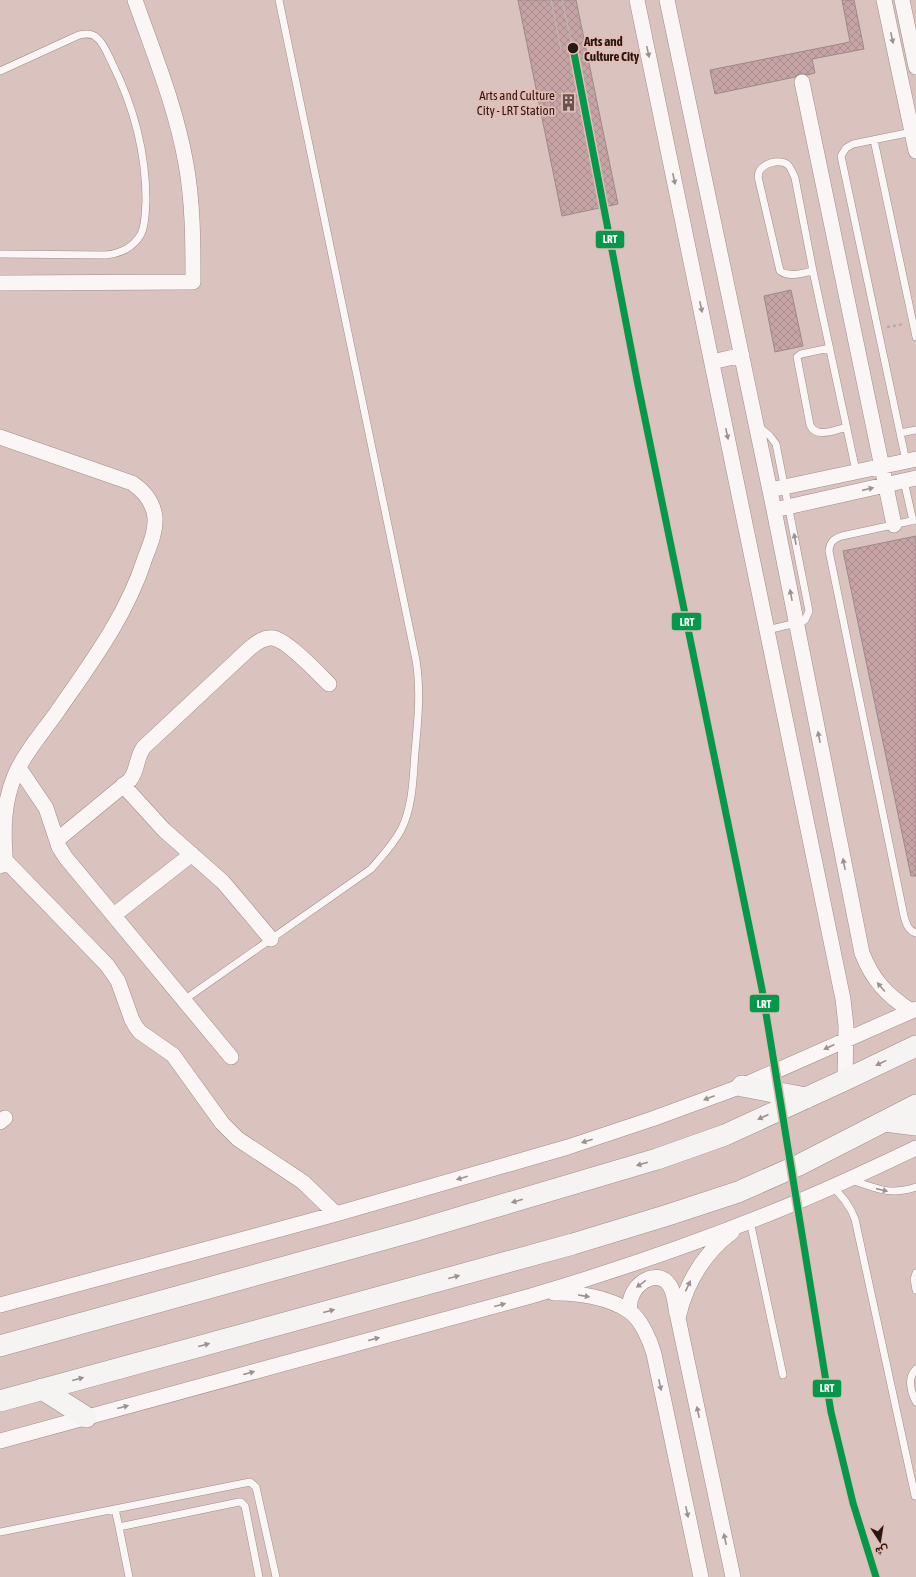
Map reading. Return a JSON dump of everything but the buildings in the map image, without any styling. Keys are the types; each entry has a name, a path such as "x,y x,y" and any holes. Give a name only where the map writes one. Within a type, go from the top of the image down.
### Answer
{"main road":[{"path":"0,1346 414,1231 657,1159 725,1135 916,1046"},
{"path":"742,1086 806,1098"},
{"path":"0,1401 573,1244 738,1192 799,1165 916,1105"},
{"path":"885,1121 916,1125"},
{"path":"42,1389 86,1417"}],"street":[{"path":"0,283 194,282 191,196 186,163 170,98 136,0"},
{"path":"637,0 843,999 846,1026 845,1080"},
{"path":"667,0 770,490 781,509 797,624 862,954 872,976 880,986 888,994 914,1010"},
{"path":"884,0 916,151"},
{"path":"902,0 916,67"},
{"path":"802,82 894,525"},
{"path":"712,362 742,355"},
{"path":"0,437 132,483 141,489 148,498 155,518 152,538 143,566 118,621 103,646 19,768 10,788 4,818 2,863 107,964 118,981 136,1027 140,1032 173,1055 215,1114 230,1131 248,1146 303,1182 336,1214"},
{"path":"770,490 911,460"},
{"path":"781,509 910,480"},
{"path":"57,840 123,785 134,774 139,754 144,747 245,653 261,640 273,638 285,643 329,684"},
{"path":"19,768 46,808 57,840 66,858 231,1057"},
{"path":"123,785 164,830 227,886 271,939"},
{"path":"114,915 192,854"},
{"path":"0,1305 336,1214 568,1147 652,1120 742,1086 914,1010"},
{"path":"0,1441 531,1296 616,1270 750,1221 849,1180 916,1148"},
{"path":"678,1318 686,1289 701,1263 723,1239 750,1221"},
{"path":"630,1312 630,1300 634,1289 638,1284 647,1279 658,1278 668,1283 671,1287 733,1577"},
{"path":"531,1296 560,1293 589,1296 617,1305 630,1312 644,1329 654,1354 701,1577"}],"lane":[{"path":"184,1000 371,869 388,850 401,829 409,806 413,781 419,701 418,673 279,0"},
{"path":"0,72 78,35 85,34 97,37 126,92 134,115 144,163 146,187 145,223 141,233 135,242 127,249 117,254 0,254"},
{"path":"911,460 900,433 841,156 846,148 854,144 912,132"},
{"path":"874,140 916,336"},
{"path":"813,271 793,275 785,274 780,271 758,173 762,167 768,164 778,162 787,164 795,178 813,271 856,471"},
{"path":"830,348 801,354 797,357 810,425 812,429 817,432 824,433 847,427"},
{"path":"756,425 770,436 776,444 784,486 781,509"},
{"path":"900,433 916,430"},
{"path":"910,480 914,521 842,536 834,539 830,544 829,551 904,916 907,927 916,933"},
{"path":"767,630 797,624"},
{"path":"849,1180 887,1191 896,1192 916,1187"},
{"path":"832,1187 849,1204 856,1219 915,1496"},
{"path":"750,1221 784,1374"},
{"path":"916,1273 914,1279 916,1290"},
{"path":"916,1369 912,1373 910,1380 913,1396 916,1402"},
{"path":"0,1532 250,1482 256,1487 276,1577"},
{"path":"119,1527 241,1502 245,1506 259,1577"},
{"path":"115,1509 129,1577"}],"tram line":[{"path":"551,0 561,50"},
{"path":"562,0 573,48"}],"rail line":[{"name":"LRT","path":"573,48 638,385 762,989 831,1412 853,1503 876,1577"}],"place":[{"name":"Arts and Culture City","path":"573,48"},
{"name":"Arts and Culture City - LRT Station","path":"568,102"}]}
